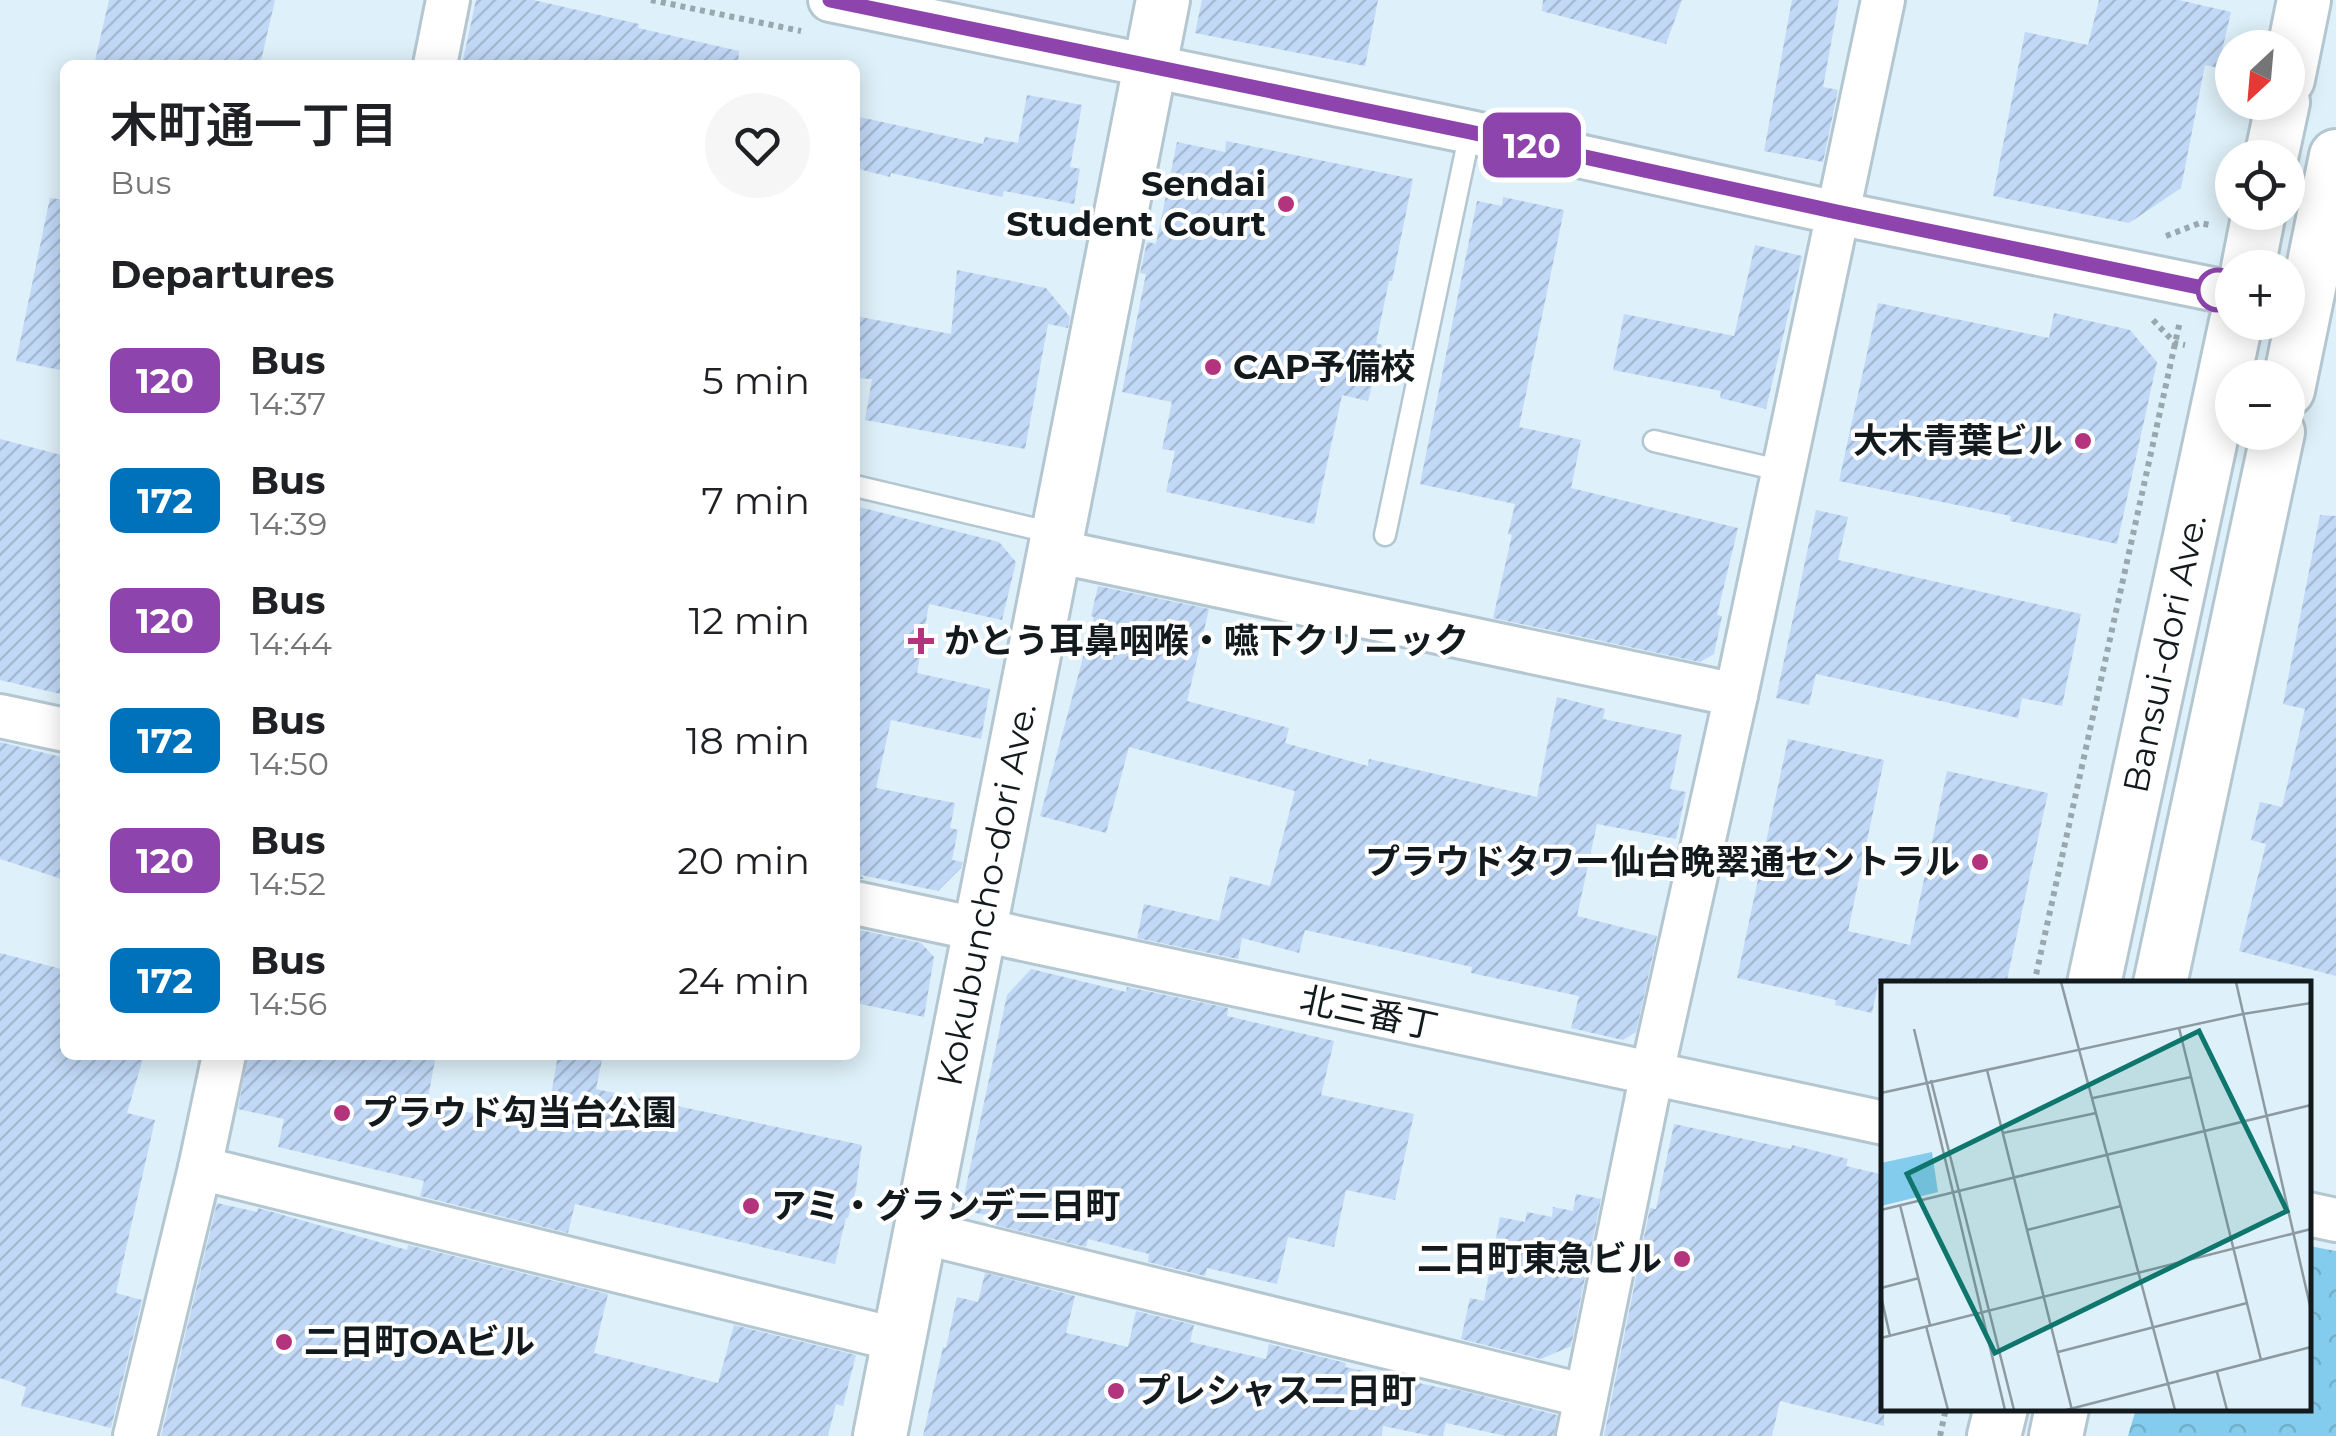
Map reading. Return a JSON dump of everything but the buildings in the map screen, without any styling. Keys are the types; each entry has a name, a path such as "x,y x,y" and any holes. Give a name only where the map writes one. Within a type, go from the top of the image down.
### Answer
{"street":[{"path":"435,60 448,0"},
{"path":"830,0 2215,290"},
{"name":"Kokubuncho-dori Ave.","path":"880,1436 1163,0"},
{"path":"921,1232 1582,1416 1883,0"},
{"path":"2298,30 2304,0"},
{"path":"2296,360 2309,310 2336,156"},
{"name":"Bansui-dori Ave.","path":"2095,981 2232,340"},
{"name":"Bansui-dori Ave.","path":"2161,981 2274,450"},
{"path":"1057,543 1736,695"},
{"path":"0,716 60,729"},
{"name":"北三番丁","path":"860,904 1881,1122"},
{"path":"136,1436 223,1060"},
{"path":"200,1168 899,1340"},
{"path":"2311,1215 2336,1220"},
{"path":"1994,1436 1999,1411"},
{"path":"2056,1436 2061,1411"}],"lane":[{"path":"1385,535 1470,132"},
{"path":"1654,441 1784,471"},
{"path":"860,487 1057,543"}],"path":[{"path":"2035,981 2188,283"},
{"path":"1940,1436 1945,1411"}],"green space":[{"path":"2311,1246 2336,1251 2336,1436 2128,1436 2135,1411 2311,1411"}],"bus line":[{"name":"120","path":"830,0 2215,290"}],"place":[{"name":"Sendai Student Court","path":"1286,204"},
{"name":"CAP予備校","path":"1213,367"},
{"name":"大木青葉ビル","path":"2083,441"},
{"name":"かとう耳鼻咽喉・嚥下クリニック","path":"921,641"},
{"name":"プラウドタワー仙台晩翠通セントラル","path":"1980,862"},
{"name":"プラウド勾当台公園","path":"342,1113"},
{"name":"アミ・グランデ二日町","path":"751,1206"},
{"name":"二日町東急ビル","path":"1682,1259"},
{"name":"二日町OAビル","path":"284,1342"},
{"name":"プレシャス二日町","path":"1116,1391"}]}
